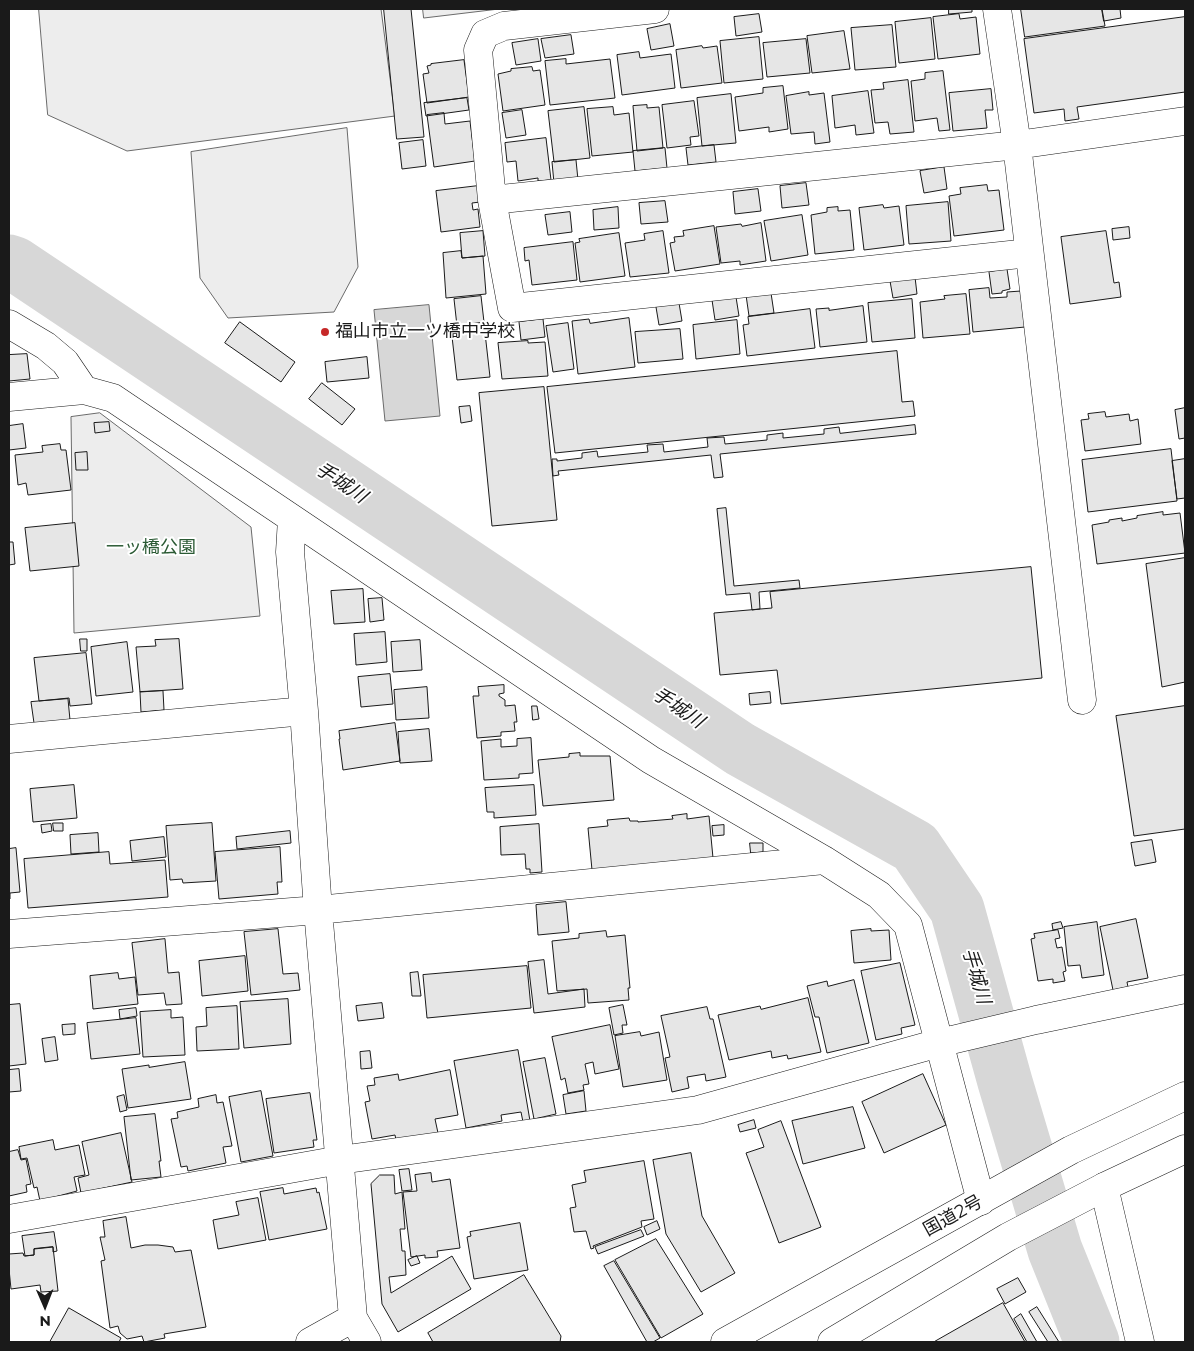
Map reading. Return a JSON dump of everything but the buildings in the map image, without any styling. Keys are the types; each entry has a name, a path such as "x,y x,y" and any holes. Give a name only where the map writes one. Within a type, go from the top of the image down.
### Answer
{"main road":[{"path":"655,9 504,26 485,34 478,50 492,200 512,308 1029,252"},
{"path":"997,9 1017,145 1082,700"},
{"path":"492,200 1017,145 1185,121"},
{"path":"9,324 46,346 65,362 84,390"},
{"path":"9,397 84,390 113,398 651,760 879,894 908,925 946,1041 988,1197"},
{"path":"292,519 290,552 353,1318 367,1342"},
{"path":"9,739 304,711"},
{"path":"9,934 318,910 824,860"},
{"path":"9,1219 340,1160 698,1110 946,1041 1185,989"},
{"name":"国道2号","path":"725,1342 1071,1150 1185,1096"},
{"path":"832,1342 1008,1237 1094,1192 1185,1149"},
{"path":"1094,1192 1140,1342"},
{"path":"310,1342 353,1318"}],"shaded area":[{"path":"39,9 381,9 395,116 127,151 48,115"},
{"path":"423,9 499,9 424,18"},
{"path":"347,128 358,267 334,312 228,318 200,278 191,152"},
{"path":"429,305 440,416 385,421 374,310"},
{"name":"一ッ橋公園","path":"100,413 251,527 260,616 74,633 71,417"}],"waterway":[{"name":"手城川","path":"9,262 15,264 740,749 915,847 957,909 1005,1082 1055,1250 1092,1342"}],"place":[{"name":"福山市立一ツ橋中学校","path":"325,332"}]}
